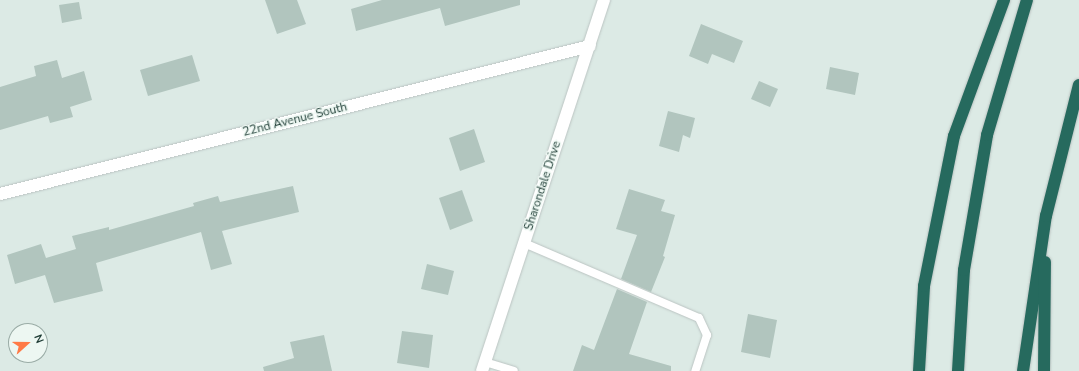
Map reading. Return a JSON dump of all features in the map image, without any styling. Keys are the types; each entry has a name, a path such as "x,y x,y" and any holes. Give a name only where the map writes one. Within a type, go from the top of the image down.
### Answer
{"highway":[{"path":"919,371 924,286 954,136 1004,0"},
{"path":"958,371 964,270 987,135 1027,0"},
{"path":"1023,371 1046,216 1079,85"},
{"path":"1044,371 1046,216"}],"street":[{"name":"Sharondale Drive","path":"483,366 604,0"},
{"name":"22nd Avenue South","path":"0,194 590,46"}],"lane":[{"path":"524,243 698,318 706,335 695,371"},
{"path":"483,366 514,371"}],"building":[{"path":"265,0 297,0 306,24 277,34"},
{"path":"382,0 520,0 520,5 445,26 440,8 356,31 351,9"},
{"path":"79,2 82,19 62,23 59,5"},
{"path":"701,24 743,41 734,63 712,54 708,64 689,56"},
{"path":"192,55 200,81 148,96 140,70"},
{"path":"57,60 62,78 84,71 92,100 70,107 73,117 50,123 48,116 0,130 0,87 36,76 34,66"},
{"path":"830,67 859,73 855,95 826,89"},
{"path":"759,81 778,89 770,107 751,99"},
{"path":"668,111 695,118 690,138 683,135 679,152 659,146"},
{"path":"474,129 485,162 460,171 449,138"},
{"path":"293,186 299,212 222,231 232,264 211,270 201,232 96,263 103,291 54,303 45,275 15,284 7,255 41,244 46,258 76,249 72,236 109,227 109,230 194,206 193,203 218,196 220,202"},
{"path":"629,189 665,200 661,211 675,215 663,256 665,257 651,292 621,279 637,235 616,229"},
{"path":"462,190 473,221 450,230 439,198"},
{"path":"427,264 454,271 448,295 421,289"},
{"path":"617,289 647,302 629,354 671,366 671,371 573,371 582,345 594,350"},
{"path":"748,314 777,320 770,358 741,352"},
{"path":"402,331 433,335 429,368 397,363"},
{"path":"324,335 332,371 264,371 263,367 294,358 290,342"}]}
